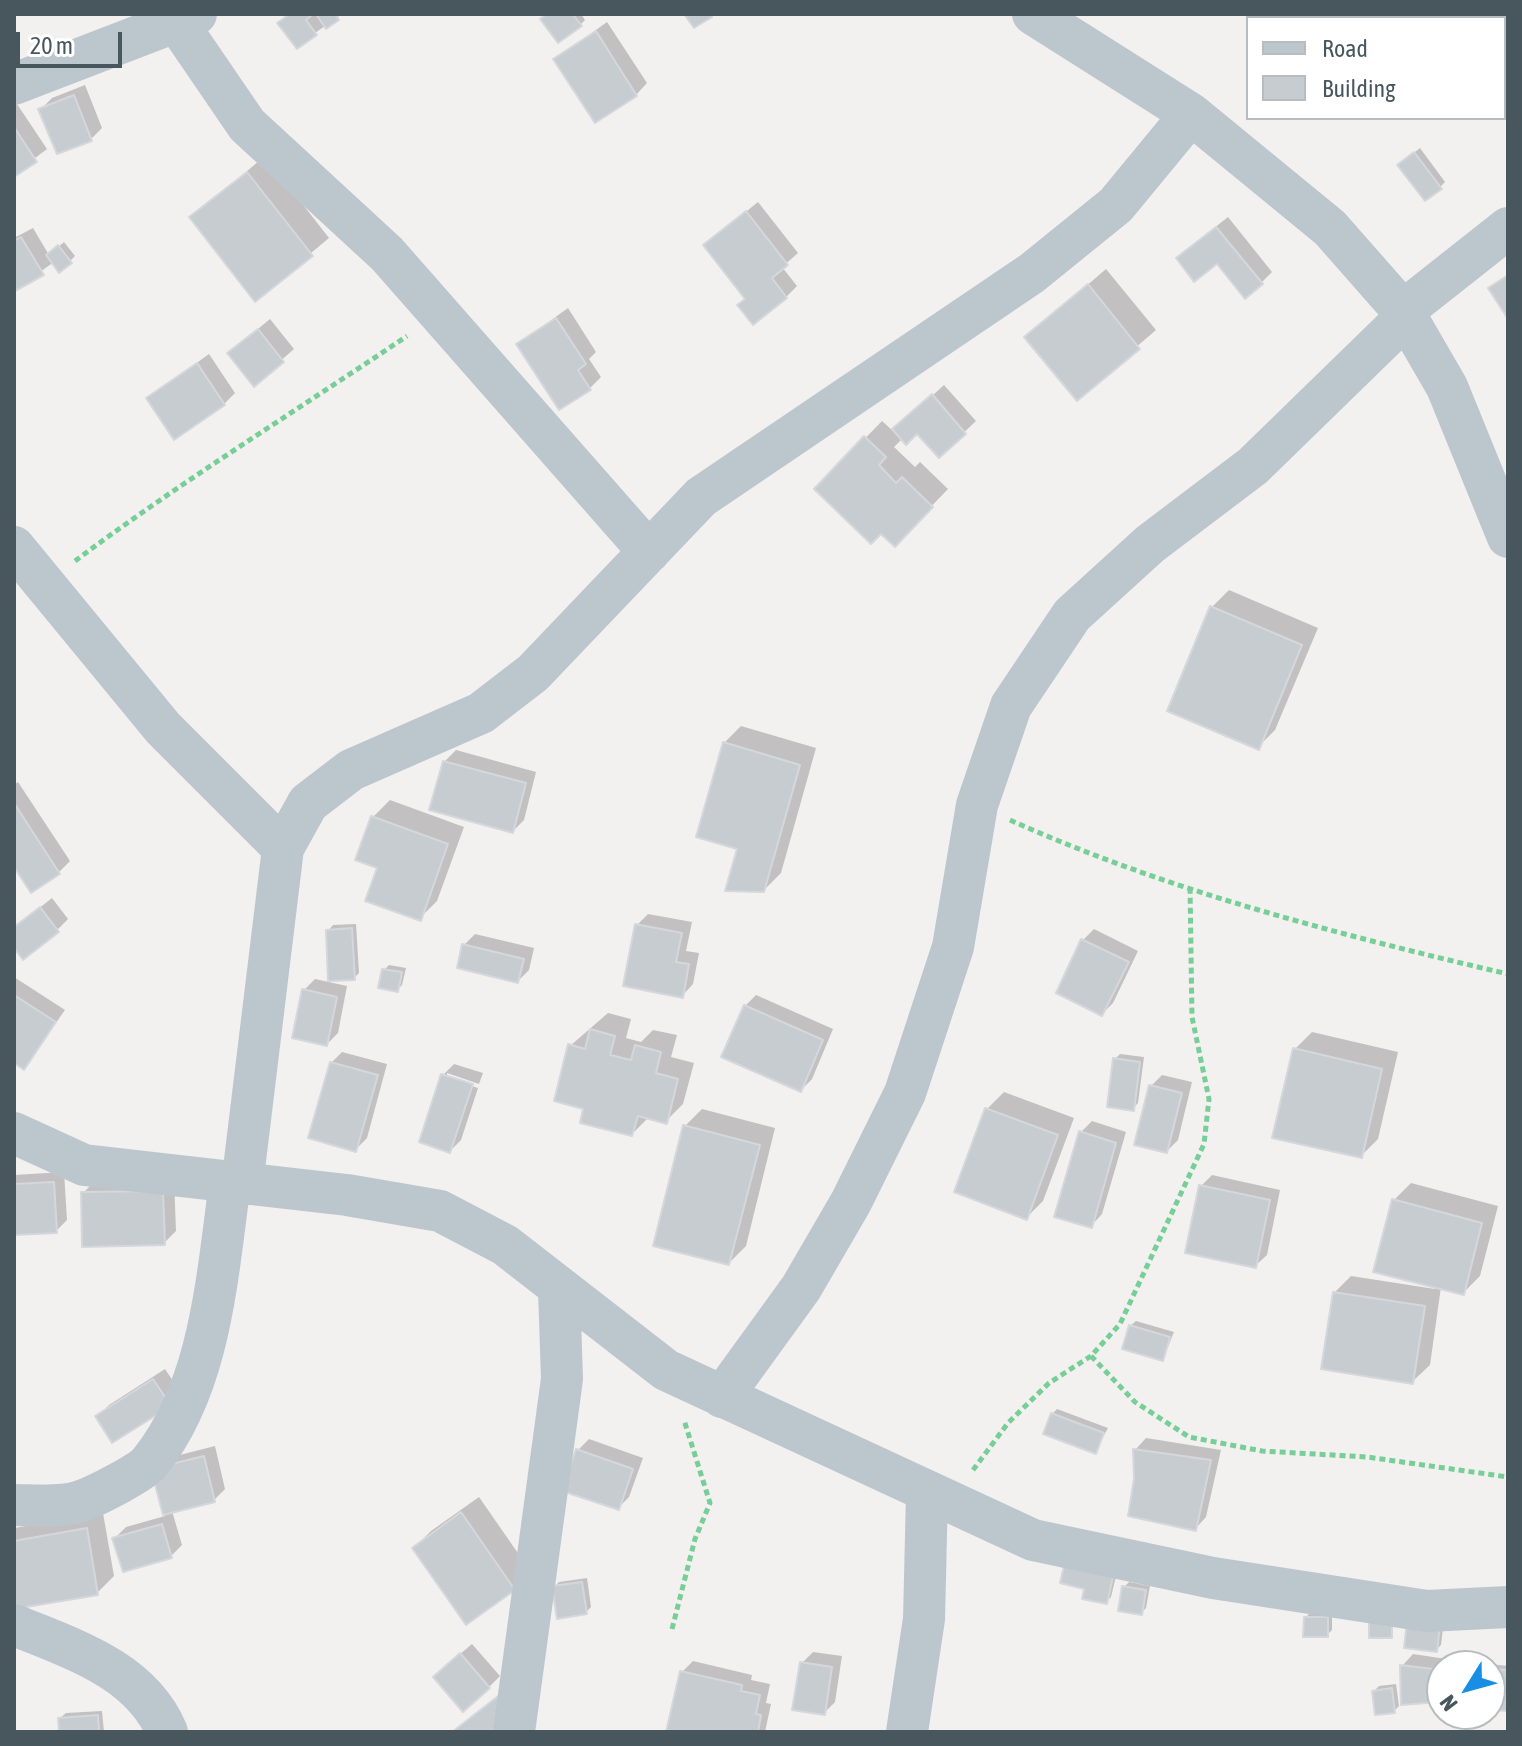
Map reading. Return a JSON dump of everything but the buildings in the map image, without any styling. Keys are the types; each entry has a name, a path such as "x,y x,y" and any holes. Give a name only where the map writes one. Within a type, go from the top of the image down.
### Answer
{"street":[{"path":"1033,14 1191,114 1330,228 1405,314 1447,387 1508,537"},
{"path":"14,84 187,19 247,125 387,254 649,552"},
{"path":"14,1505 79,1502 148,1465 179,1416 193,1382 236,1184 283,848 308,803 351,770 481,713 533,673 701,497 1044,263 1116,205 1191,114"},
{"path":"722,1397 801,1288 851,1202 905,1093 953,947 977,805 1011,706 1072,615 1150,544 1253,466 1405,314 1508,228"},
{"path":"14,547 163,728 283,848"},
{"path":"14,1133 84,1165 347,1195 440,1211 505,1245 666,1370 1033,1540 1213,1578 1427,1611 1508,1607"},
{"path":"514,1732 562,1379 559,1289"},
{"path":"907,1732 938,1498"},
{"path":"14,1625 129,1679 148,1696 167,1732"}],"path":[{"path":"43,586 167,492 282,420 438,315"},
{"path":"977,805 1069,847 1347,937 1508,974"},
{"path":"938,1498 1049,1383 1091,1356 1120,1324 1204,1144 1209,1099 1192,1017 1190,886"},
{"path":"1091,1356 1135,1402 1189,1437 1262,1451 1367,1457 1508,1477"},
{"path":"666,1370 702,1468 710,1503 695,1539 672,1629"}]}
